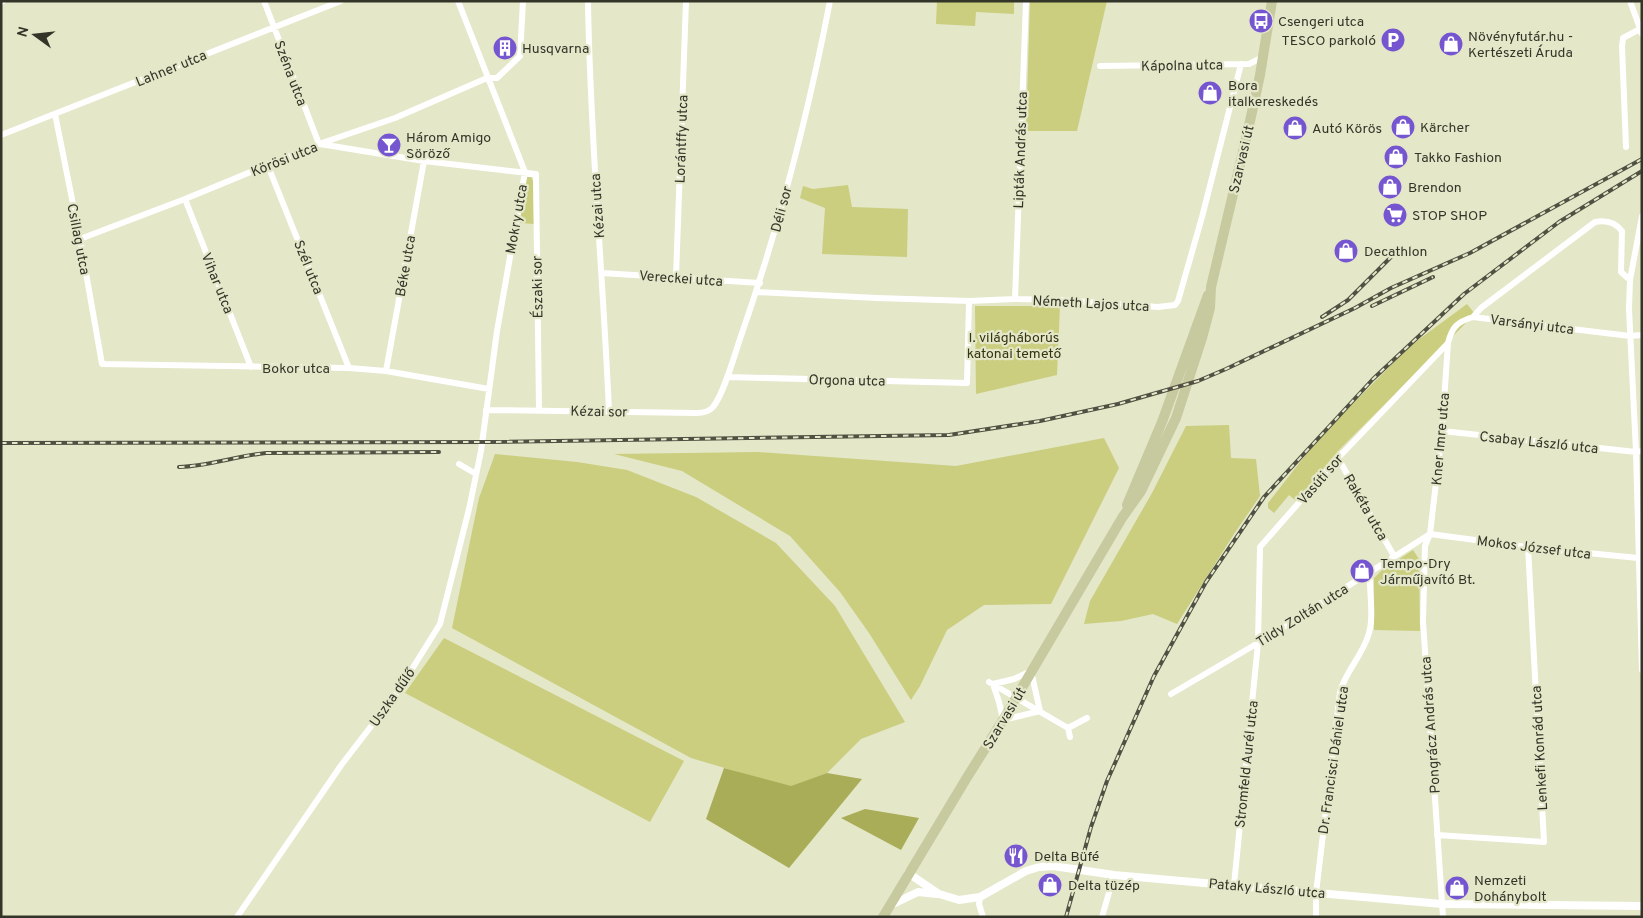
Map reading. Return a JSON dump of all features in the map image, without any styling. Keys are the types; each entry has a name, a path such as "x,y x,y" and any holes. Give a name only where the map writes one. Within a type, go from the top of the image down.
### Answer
{"main road":[{"name":"Szarvasi út","path":"1122,518 1162,422 1211,287 1247,135 1272,1"},
{"name":"Szarvasi út","path":"883,917 908,873 1003,720 1122,518 1141,491 1176,418 1210,308 1211,287"}],"street":[{"name":"Széna utca","path":"264,1 319,144"},
{"name":"Lahner utca","path":"1,135 341,1"},
{"name":"Mokry utca","path":"458,1 524,172 497,331 481,447"},
{"path":"487,78 497,78 520,56 524,1"},
{"name":"Kézai utca","path":"588,1 593,159 602,273 609,411"},
{"name":"Lorántffy utca","path":"676,276 686,1"},
{"name":"Déli sor","path":"711,410 727,377 760,283 794,159 830,1"},
{"name":"Lipták András utca","path":"1015,299 1026,1"},
{"path":"1626,147 1623,38 1641,31 1630,1"},
{"name":"Kápolna utca","path":"1100,66 1249,64 1263,57"},
{"name":"Németh Lajos utca","path":"756,292 877,298 969,301 1015,299 1158,307 1175,306 1202,217 1241,64"},
{"name":"Körösi utca","path":"80,240 319,144 395,118 487,78"},
{"name":"Csillag utca","path":"55,114 102,364"},
{"path":"319,144 424,161 524,172"},
{"name":"Béke utca","path":"386,371 424,161"},
{"name":"Szél utca","path":"268,166 349,368"},
{"name":"Északi sor","path":"524,172 536,174 538,410"},
{"name":"Vihar utca","path":"185,199 251,367"},
{"path":"1642,216 1630,280 1629,309 1639,452 1638,558 1640,571 1642,670"},
{"path":"1473,317 1481,308 1595,222 1602,220 1610,222 1622,231 1621,272 1630,280"},
{"name":"Vereckei utca","path":"602,273 676,276 760,283"},
{"name":"Orgona utca","path":"727,377 968,383 969,301"},
{"name":"Varsányi utca","path":"1448,343 1451,331 1456,325 1473,317 1630,336 1642,335"},
{"name":"Kner Imre utca","path":"1430,534 1442,431 1448,343"},
{"name":"Vasúti sor","path":"1258,642 1260,547 1338,458 1448,343"},
{"name":"Bokor utca","path":"102,364 349,368 386,371 489,388"},
{"name":"Kézai sor","path":"486,410 696,413 711,410"},
{"name":"Csabay László utca","path":"1442,431 1639,452"},
{"name":"Uszka dűlő","path":"237,917 342,764 399,690 440,624 469,509 481,447"},
{"name":"Rakéta utca","path":"1338,458 1394,556"},
{"path":"459,464 476,474"},
{"name":"Mokos József utca","path":"1430,534 1528,547 1638,558"},
{"name":"Tildy Zoltán utca","path":"1171,694 1367,575 1430,534"},
{"name":"Pongrácz András utca","path":"1430,534 1425,546 1423,621 1442,917"},
{"name":"Lenkefi Konrád utca","path":"1437,835 1544,842 1528,547"},
{"name":"Dr. Francisci Dániel utca","path":"1316,917 1316,893 1340,692 1342,682 1365,644 1370,630 1370,581 1367,575"},
{"name":"Stromfeld Aurél utca","path":"1234,885 1258,642"},
{"path":"991,683 1014,679 1031,671 1036,701 1040,711"},
{"path":"991,683 1068,728 1070,737"},
{"path":"991,683 1000,702 1003,720 1040,711"},
{"path":"1068,728 1087,718"},
{"name":"Pataky László utca","path":"908,873 939,894 959,900 980,897 1026,871 1038,867 1053,866 1114,875 1442,904 1642,906"},
{"path":"1102,917 1114,875"},
{"path":"890,905 918,892 939,894"},
{"path":"980,897 983,917"}],"green space":[{"path":"937,1 1014,1 1014,14 976,12 975,26 936,24"},
{"path":"1030,1 1107,1 1077,131 1026,131"},
{"path":"526,175 530,175 533,181 534,224 520,223"},
{"path":"848,185 852,207 908,209 907,257 822,254 825,208 800,198 803,186 813,189"},
{"path":"1467,304 1475,314 1338,451 1296,501 1289,495 1274,513 1268,508 1268,503 1318,439 1410,346"},
{"name":"I. világháborús katonai temető","path":"975,306 1060,306 1057,375 976,394"},
{"path":"1229,425 1231,458 1256,459 1260,496 1177,624 1153,614 1121,621 1084,624 1090,601 1152,493 1186,426"},
{"path":"1104,438 1119,468 1051,604 984,605 947,630 920,686 911,700 869,633 840,592 790,536 682,471 614,454 758,452 956,466"},
{"path":"495,454 577,462 627,470 696,497 776,543 835,606 905,722 861,739 827,773 789,787 691,758 452,628 479,498"},
{"path":"1413,550 1419,559 1420,631 1374,630 1374,578 1381,571"},
{"path":"444,638 684,761 650,822 405,693"},
{"path":"724,768 791,786 827,773 862,779 789,868 706,819"},
{"path":"865,809 919,818 901,850 841,818"}],"railway":[{"path":"1,443 491,442 949,435 1040,421 1118,404 1198,381 1226,369 1355,308 1391,288 1470,253 1642,159"},
{"path":"1066,917 1091,827 1107,781 1154,676 1206,582 1264,497 1373,379 1464,294 1559,222 1642,171"},
{"path":"1322,317 1348,300 1395,253"},
{"path":"1372,306 1433,277"},
{"path":"179,467 201,465 266,453 439,452"}],"place":[{"name":"Csengeri utca","path":"1261,21"},
{"name":"TESCO parkoló","path":"1393,40"},
{"name":"Növényfutár.hu - Kertészeti Áruda","path":"1451,44"},
{"name":"Husqvarna","path":"505,48"},
{"name":"Bora italkereskedés","path":"1210,93"},
{"name":"Kärcher","path":"1403,127"},
{"name":"Autó Körös","path":"1295,128"},
{"name":"Három Amigo Söröző","path":"389,145"},
{"name":"Takko Fashion","path":"1396,157"},
{"name":"Brendon","path":"1390,187"},
{"name":"STOP SHOP","path":"1395,215"},
{"name":"Decathlon","path":"1346,251"},
{"name":"Tempo-Dry Járműjavító Bt.","path":"1362,571"},
{"name":"Delta Büfé","path":"1016,856"},
{"name":"Delta tüzép","path":"1050,885"},
{"name":"Nemzeti Dohánybolt","path":"1457,888"}]}
